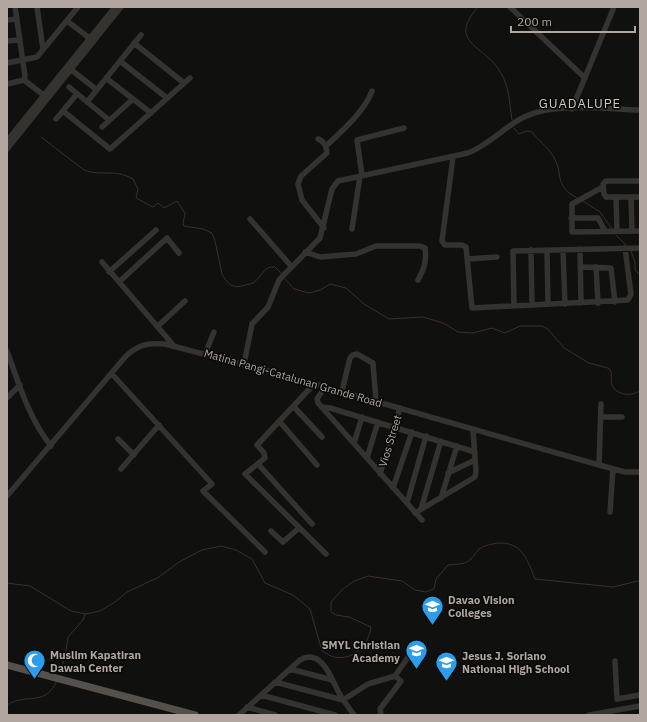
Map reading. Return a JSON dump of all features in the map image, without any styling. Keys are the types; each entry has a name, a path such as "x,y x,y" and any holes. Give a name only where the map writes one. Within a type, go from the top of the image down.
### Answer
{"main road":[{"path":"7,666 195,715"}],"street":[{"path":"15,7 24,80 46,98"},
{"path":"37,7 43,49"},
{"path":"7,63 35,58 78,7"},
{"path":"92,41 114,7"},
{"path":"7,149 69,68 121,7"},
{"path":"510,7 585,78"},
{"path":"572,109 614,7"},
{"path":"7,20 17,19"},
{"path":"67,21 92,41"},
{"path":"87,102 141,35"},
{"path":"7,41 20,40"},
{"path":"134,43 184,83"},
{"path":"120,61 167,98"},
{"path":"69,68 96,90"},
{"path":"106,78 151,113"},
{"path":"63,111 110,149 190,78"},
{"path":"7,84 24,80"},
{"path":"69,87 109,120"},
{"path":"326,146 349,123 368,99 372,91"},
{"path":"56,119 77,94"},
{"path":"7,141 46,98"},
{"path":"102,127 133,99"},
{"path":"244,364 252,324 268,307 279,280 320,238 324,228 332,189 336,183 342,179 453,157 477,150 523,118 542,111 572,109 640,110"},
{"path":"352,229 361,176 356,140 404,128"},
{"path":"318,139 321,140 326,146 327,151 325,156 301,176 298,184 302,200 324,228"},
{"path":"453,157 442,241 445,245 465,246 468,259 472,308 532,304 598,303 628,300 631,296 625,248"},
{"path":"640,181 605,181 603,187 605,197 640,197"},
{"path":"603,187 574,203 571,207 572,230 574,233 640,231"},
{"path":"616,197 617,231"},
{"path":"631,197 632,231"},
{"path":"571,218 598,218 605,231"},
{"path":"250,219 291,266"},
{"path":"109,272 156,230"},
{"path":"119,282 167,238 179,253"},
{"path":"305,252 315,256 324,256 356,254 376,246 420,246 425,248 426,254 425,266 418,280"},
{"path":"514,305 513,251 640,248"},
{"path":"580,249 581,303"},
{"path":"530,250 532,304"},
{"path":"547,250 548,304"},
{"path":"563,250 565,304"},
{"path":"468,259 497,257"},
{"path":"102,262 174,346"},
{"path":"580,267 609,267 612,269 615,302"},
{"path":"596,267 598,303"},
{"path":"158,326 184,301"},
{"path":"205,354 214,332"},
{"name":"Matina Pangi-Catalunan Grande Road","path":"7,496 126,356 138,346 153,343 174,346 244,364 614,469 640,472"},
{"path":"7,351 35,423 51,446"},
{"path":"342,392 350,358 357,354 371,360 375,366 376,401"},
{"path":"112,374 160,425 212,484 203,491 265,552"},
{"path":"314,384 257,445 265,457 245,474 326,554"},
{"path":"7,398 20,385"},
{"path":"325,387 317,400 322,407 422,520"},
{"path":"599,465 601,404"},
{"path":"294,407 322,437"},
{"path":"322,407 362,417 475,452"},
{"name":"Vios Street","path":"380,474 400,408"},
{"path":"354,443 362,417"},
{"path":"601,417 622,417"},
{"path":"280,422 317,464"},
{"path":"367,458 378,422"},
{"path":"121,469 160,425"},
{"path":"415,513 476,476 473,430"},
{"path":"393,488 412,432"},
{"path":"406,503 426,436"},
{"path":"118,439 134,455"},
{"path":"421,509 441,441"},
{"path":"441,498 457,446"},
{"path":"448,474 475,460"},
{"path":"258,464 312,524"},
{"path":"610,512 614,469"},
{"path":"271,531 283,542 299,528"},
{"path":"275,682 343,700 368,684 395,676 412,653"},
{"path":"239,715 303,658 314,658 324,665 343,700 354,715"},
{"path":"615,661 616,699 640,695"},
{"path":"290,669 332,680"},
{"path":"381,715 380,709 401,681 395,676"},
{"path":"261,695 335,715"},
{"path":"589,715 640,706"},
{"path":"247,707 275,715"}],"waterway":[{"path":"478,7 469,19 466,28 467,36 503,76 512,120"},
{"path":"514,128 519,134 526,131 532,132 546,147 556,163 564,188 577,198"},
{"path":"41,137 84,170 97,173 120,174 133,179 138,189 136,198 153,207 158,203 164,208 177,201 185,213 184,226 203,229 212,233 222,274 232,285 239,286 253,283 265,270 271,267 275,267 281,273"},
{"path":"583,201 600,212 612,229"},
{"path":"616,235 626,245"},
{"path":"631,251 635,262 635,270 640,275"},
{"path":"285,279 294,289 309,293 320,290 330,284 346,288 364,304 389,319 423,317 443,323 458,332 473,333 492,328 505,333 520,326 542,326 548,329 564,348 589,363 608,368 611,371 612,385 622,394 633,394 640,391"},
{"path":"7,583 30,586 71,611 85,614 100,611 115,602 127,592 159,577 179,562 202,550 221,546 236,550 252,559 265,583 293,595 310,609 322,651 332,657 341,658 348,657 359,650 367,640 371,627 349,617 336,615 331,612 331,602 343,589 354,581 368,576 402,581 415,590 426,592 434,589 436,579 448,565 466,562 471,559 479,549 489,545 499,543 507,544 519,549 527,559 535,579 613,587 638,581 640,583"},
{"path":"60,672 65,657 68,637 83,620 85,614"},
{"path":"7,705 14,701 41,697 47,694 57,681"}],"place":[{"name":"Davao Vision Colleges","path":"432,626"},
{"name":"SMYL Christian Academy","path":"416,670"},
{"name":"Muslim Kapatiran Dawah Center","path":"34,680"},
{"name":"Jesus J. Soriano National High School","path":"447,682"}],"district":[{"name":"GUADALUPE","path":"580,103"}]}
